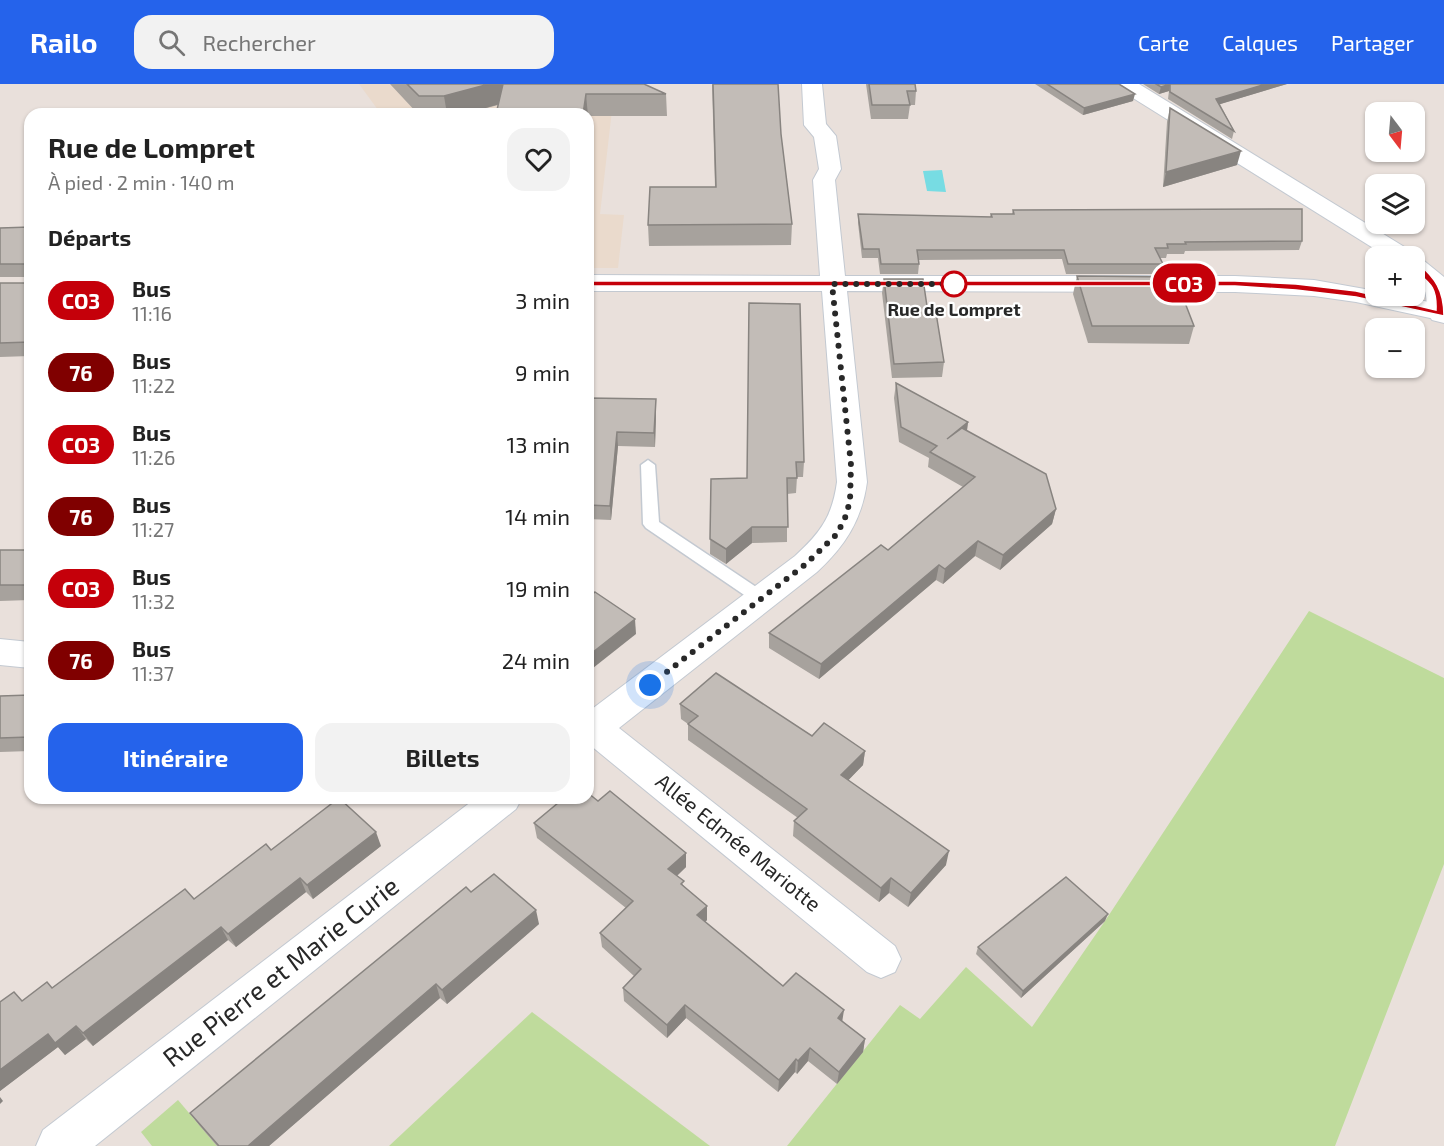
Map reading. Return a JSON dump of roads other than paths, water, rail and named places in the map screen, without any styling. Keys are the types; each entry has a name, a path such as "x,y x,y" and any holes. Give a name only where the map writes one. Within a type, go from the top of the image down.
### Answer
{"street":[{"path":"594,728 824,549 837,534 850,501 851,465 832,284 824,180 830,169 825,136 815,125 812,84"},
{"path":"1124,84 1385,246"},
{"path":"594,284 1189,283 1277,285 1356,294 1443,314 1442,293 1438,286 1425,275"},
{"path":"0,652 24,654"},
{"name":"Allée Edmée Mariotte","path":"594,732 881,959"},
{"name":"Rue Pierre et Marie Curie","path":"59,1146 495,804"}],"lane":[{"path":"648,465 651,524 762,599"}],"water":[{"path":"942,170 946,192 927,191 923,171"}],"place":[{"name":"Rue de Lompret","path":"954,284"}]}
